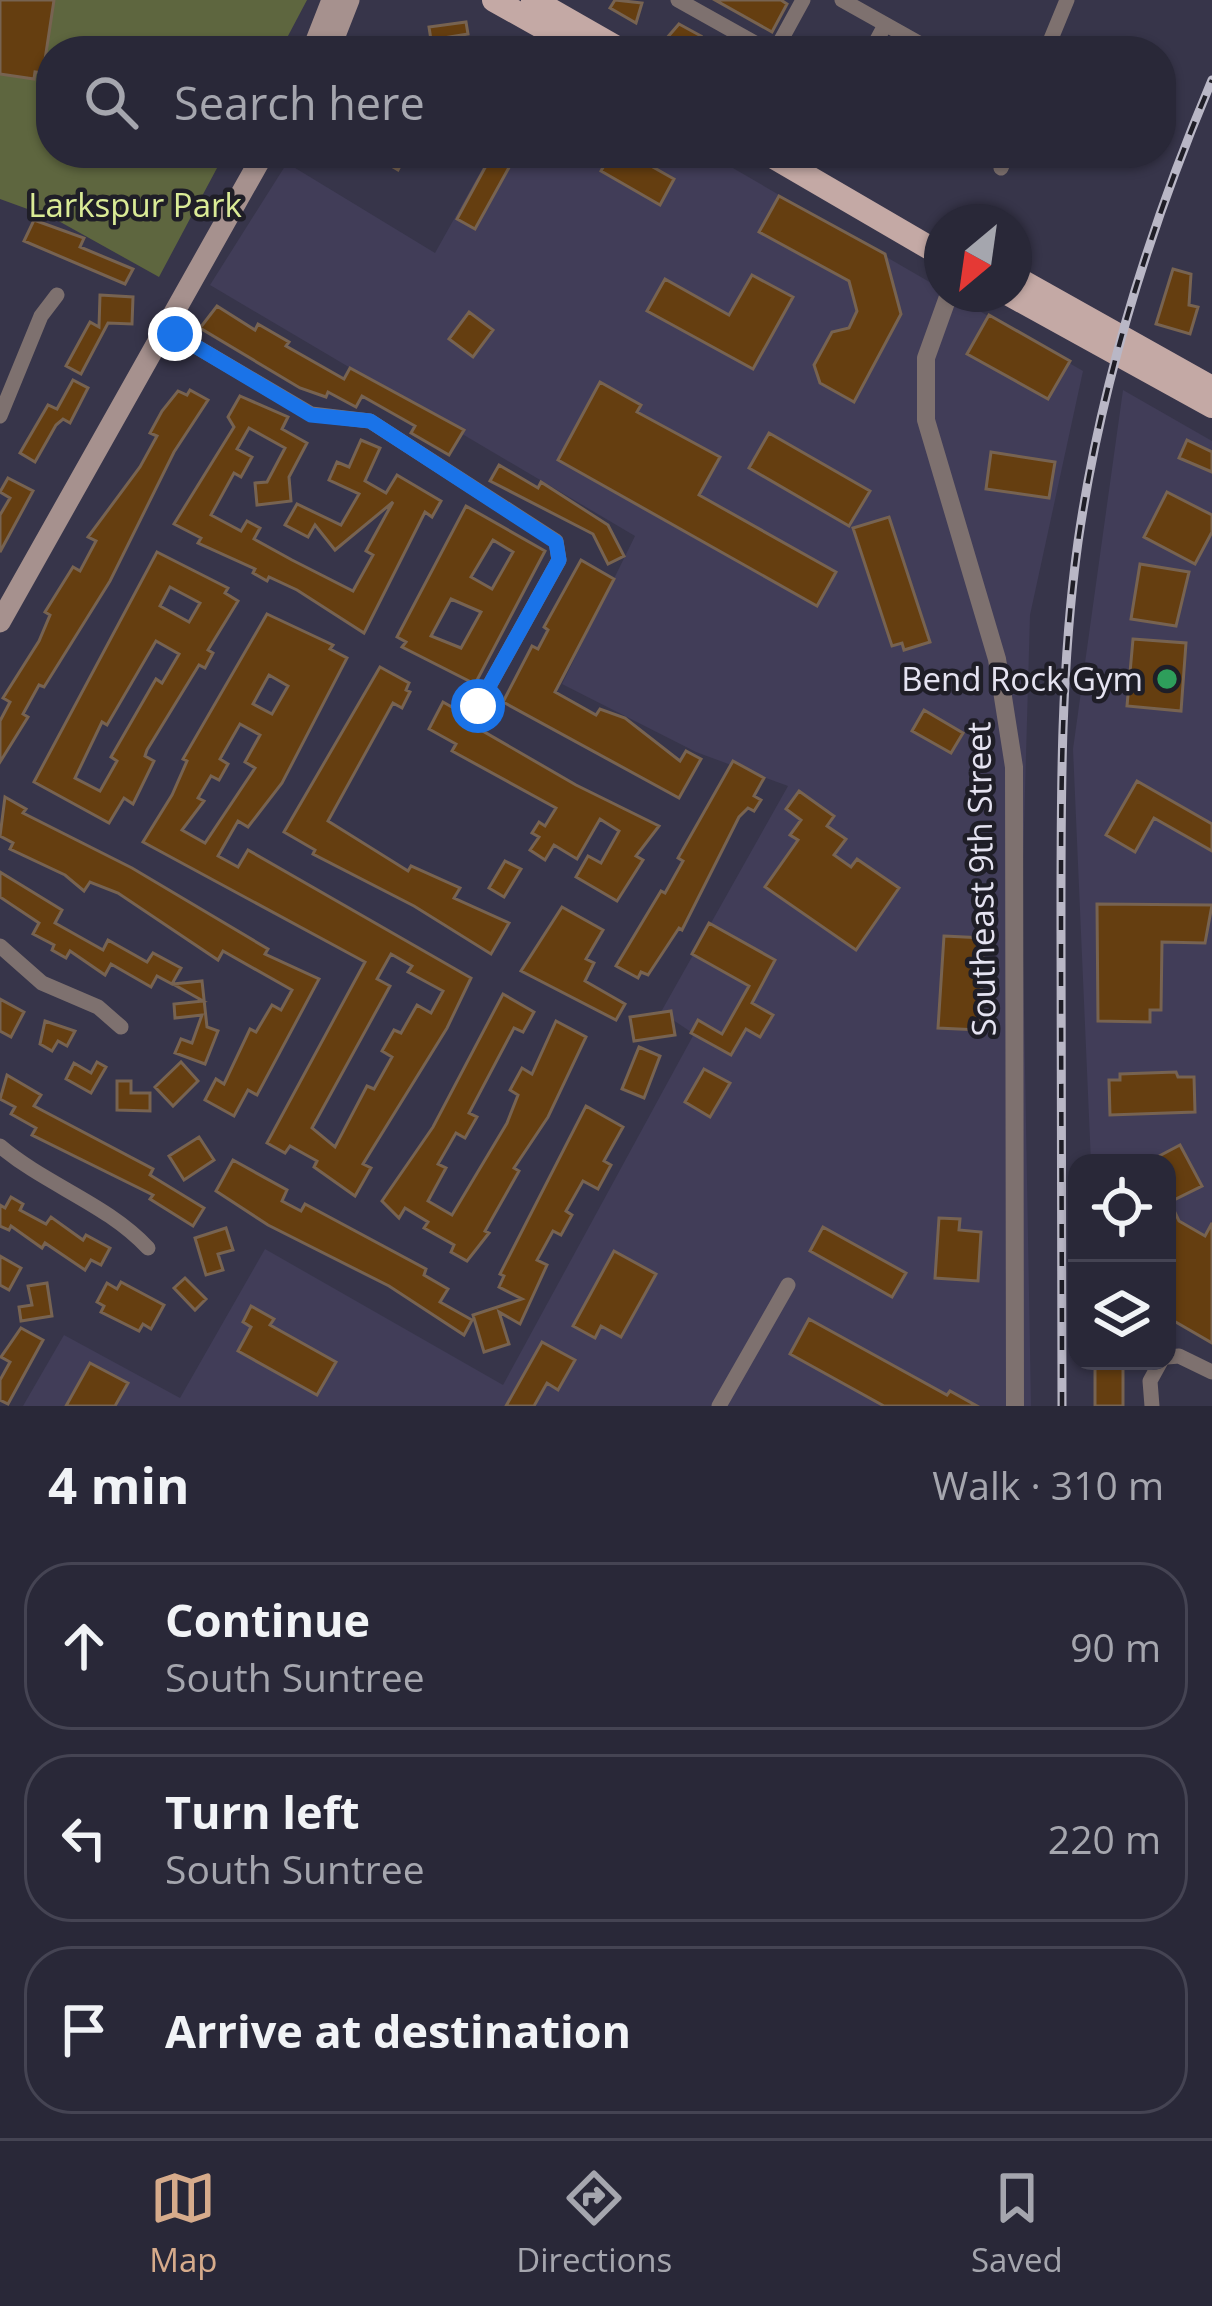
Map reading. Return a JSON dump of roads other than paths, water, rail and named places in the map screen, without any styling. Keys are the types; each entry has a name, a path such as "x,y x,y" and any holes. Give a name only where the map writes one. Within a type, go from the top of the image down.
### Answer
{"main road":[{"path":"317,36 332,0"},
{"path":"335,36 349,0"},
{"path":"494,0 558,36"},
{"path":"533,0 596,36"},
{"path":"0,622 255,168"},
{"path":"793,168 924,245"},
{"path":"828,168 924,225"},
{"path":"1032,287 1212,388"},
{"path":"1032,307 1212,406"}],"street":[{"path":"678,0 744,36"},
{"path":"781,36 803,0"},
{"path":"842,0 905,36"},
{"path":"1052,36 1067,0"},
{"path":"879,36 885,25"},
{"path":"0,416 41,316 57,295"},
{"name":"Southeast 9th Street","path":"943,312 926,358 926,420 997,658 1014,767 1015,1406"},
{"path":"163,327 311,415 370,421 556,542 559,560 478,706"},
{"path":"0,946 42,983 98,1007 121,1027"},
{"path":"0,1146 35,1175 125,1223 148,1248"},
{"path":"719,1406 788,1285"},
{"path":"1176,1357 1212,1372"},
{"path":"1152,1406 1150,1381 1157,1370"}],"railway":[{"path":"1062,1406 1062,786 1072,591 1088,482 1114,365 1148,249 1212,80"}],"place":[{"name":"Bend Rock Gym","path":"1167,679"}],"park label":[{"name":"Larkspur Park","path":"135,205"}]}
